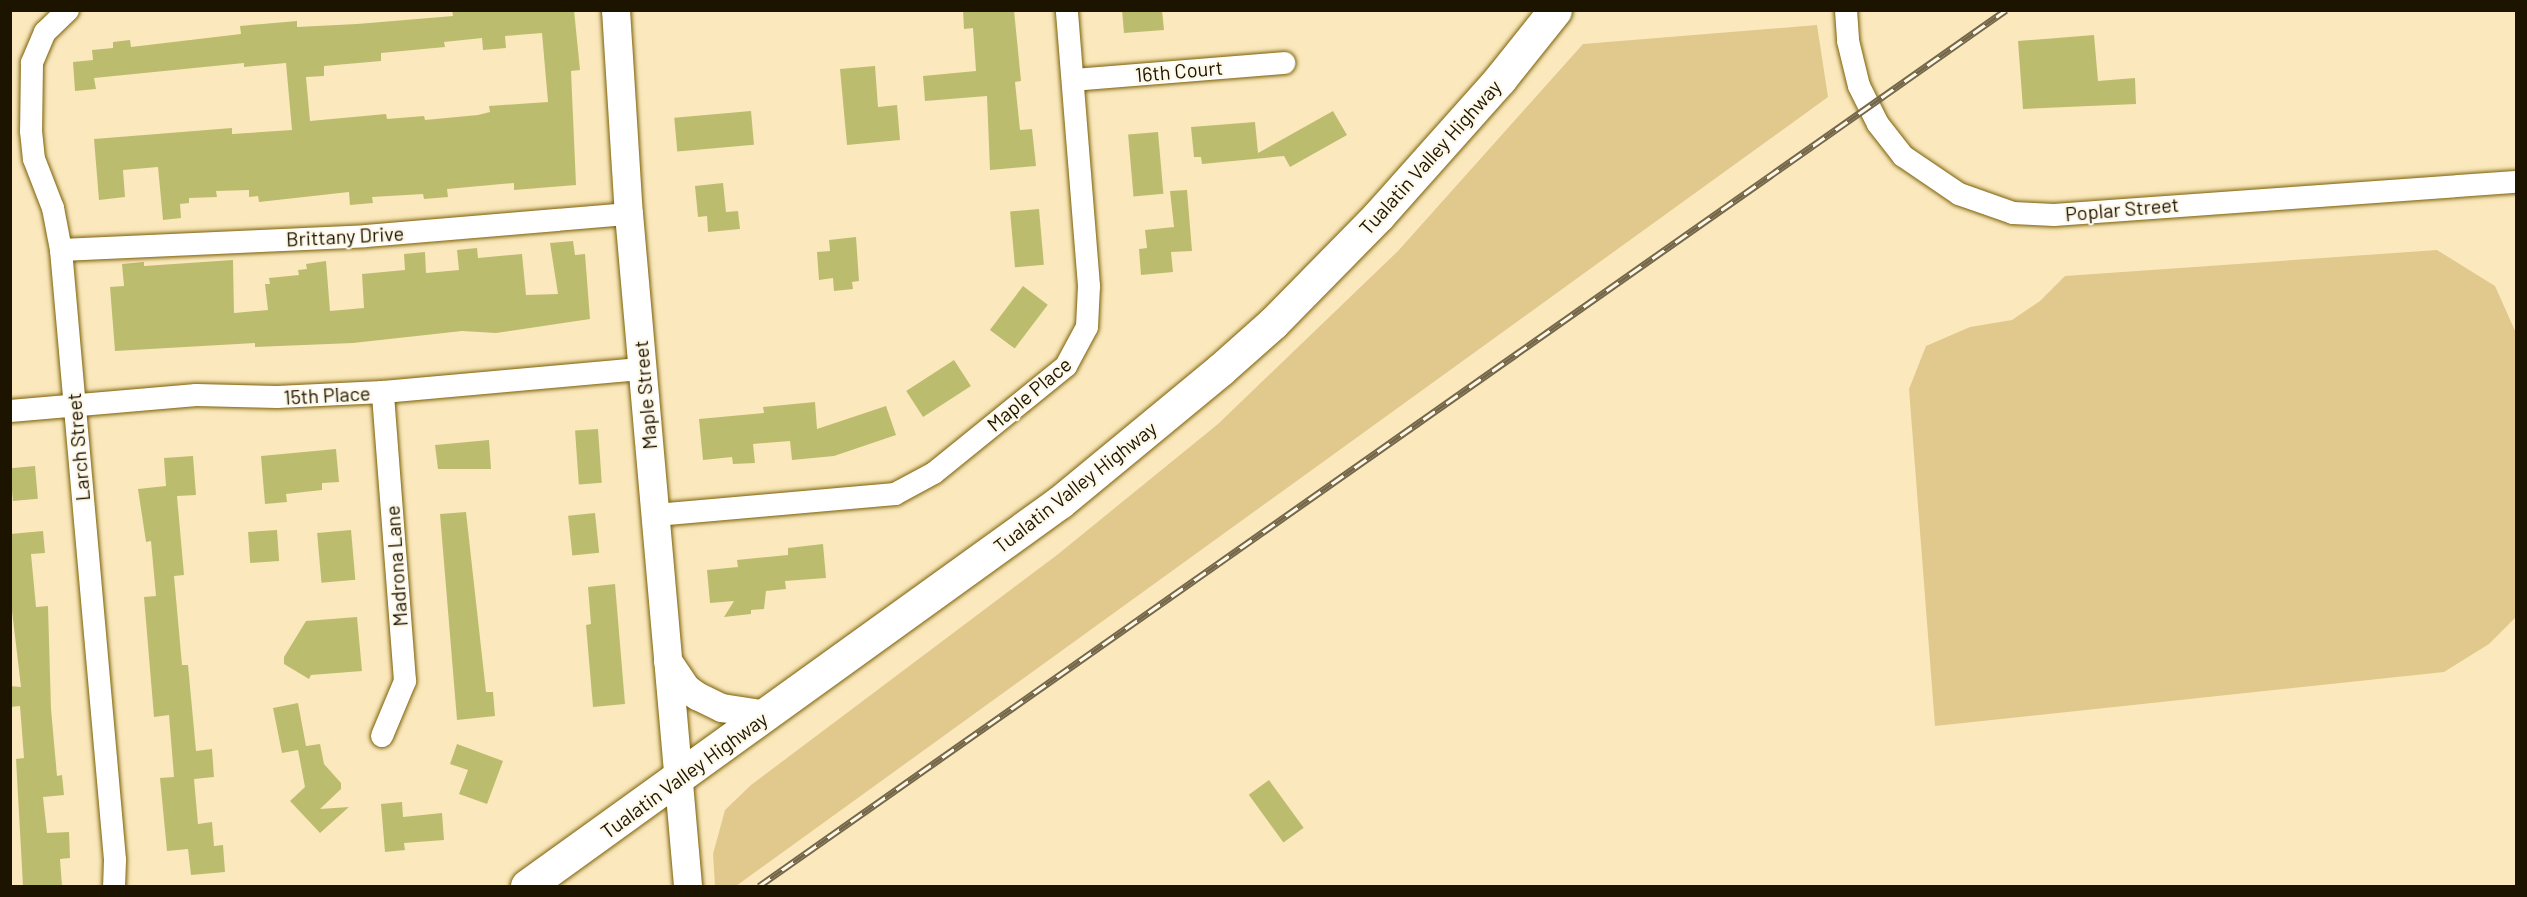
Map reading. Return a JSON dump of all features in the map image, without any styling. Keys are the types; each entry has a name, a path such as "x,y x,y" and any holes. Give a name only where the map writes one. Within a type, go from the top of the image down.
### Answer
{"highway":[{"name":"Tualatin Valley Highway","path":"527,886 678,780 1060,502 1273,323 1432,157 1555,10"}],"street":[{"name":"Maple Street","path":"616,10 629,214 688,886"},
{"name":"Maple Place","path":"656,515 895,494 934,473 1066,366 1082,341 1089,308 1067,10"},
{"name":"Poplar Street","path":"1845,10 1848,41 1859,86 1878,124 1903,156 1959,194 2013,213 2054,215 2517,182"},
{"name":"Larch Street","path":"63,15 39,44 29,84 34,159 53,208 60,250 116,861 114,886"},
{"name":"16th Court","path":"1073,80 1284,63"},
{"name":"Brittany Drive","path":"60,250 366,236 629,214"},
{"name":"15th Place","path":"10,411 196,395 277,397 383,392 643,369"},
{"name":"Madrona Lane","path":"382,736 405,681 383,392"},
{"path":"668,661 686,688 697,696 722,708 766,715"}],"shaded area":[{"path":"1817,25 1828,97 736,886 715,886 713,854 725,810 751,785 1057,555 1218,424 1398,251 1583,44"},
{"path":"2437,250 2495,286 2516,333 2516,617 2489,644 2444,672 1935,726 1909,389 1926,346 1970,327 2012,320 2040,301 2065,276"}],"building":[{"path":"452,10 574,10 580,70 571,71 576,185 514,190 514,183 447,189 448,197 424,199 423,194 372,197 373,203 350,205 349,192 259,202 258,196 249,197 249,190 216,191 217,197 189,198 189,203 180,204 181,218 163,220 158,167 123,170 125,197 99,200 94,139 232,128 232,134 292,130 286,63 244,67 244,63 94,78 96,89 75,91 73,62 93,60 92,50 113,48 113,42 130,40 131,47 241,34 240,26 297,21 297,27 453,16","holes":["542,33 548,102 489,106 490,112 478,115 425,120 424,116 387,119 386,114 310,121 306,77 324,76 324,66 381,61 381,53 445,47 444,42 482,38 483,50 506,48 505,36"]},
{"path":"963,10 1014,10 1021,81 1015,82 1020,130 1032,129 1036,166 990,170 987,96 925,101 923,76 976,71 973,28 964,29"},
{"path":"1122,10 1162,10 1164,30 1124,33"},
{"path":"2094,35 2098,81 2135,78 2136,104 2023,109 2018,41"},
{"path":"875,66 878,107 897,105 900,140 847,145 840,69"},
{"path":"751,111 754,145 677,152 674,118"},
{"path":"1333,111 1347,135 1290,167 1284,156 1202,164 1201,157 1194,157 1191,127 1255,122 1258,153"},
{"path":"1158,132 1163,194 1134,196 1128,135"},
{"path":"723,183 726,212 738,211 740,229 708,232 707,216 698,217 695,186"},
{"path":"1187,190 1192,251 1171,252 1173,272 1141,275 1139,249 1147,248 1145,230 1174,227 1170,191"},
{"path":"1039,209 1044,265 1015,267 1010,212"},
{"path":"856,237 859,281 852,282 853,289 834,291 833,278 819,280 817,252 830,251 829,240"},
{"path":"573,241 575,255 585,254 590,319 496,333 462,331 353,343 255,347 255,343 115,351 110,287 124,286 122,264 144,262 144,266 233,260 234,313 268,310 265,284 270,284 269,278 299,275 298,270 307,269 306,264 326,261 330,311 364,308 362,274 405,270 404,254 425,252 426,273 459,270 457,250 477,248 478,258 522,254 526,295 558,294 550,243"},
{"path":"1023,286 1048,305 1015,349 990,330"},
{"path":"954,360 971,386 923,417 906,391"},
{"path":"815,402 817,429 886,406 896,435 834,456 792,460 790,441 753,444 755,463 733,464 732,457 703,460 699,419 764,413 763,407"},
{"path":"598,429 602,483 579,484 575,431"},
{"path":"489,440 491,469 438,469 435,445"},
{"path":"336,449 339,482 322,483 322,490 286,494 287,502 265,504 261,456"},
{"path":"193,456 196,495 177,496 184,575 174,576 182,665 188,665 196,751 212,749 214,777 194,779 198,824 212,822 214,846 223,845 225,872 191,875 188,849 167,851 160,778 174,777 169,715 154,717 144,597 156,596 151,541 146,542 138,489 166,486 164,458"},
{"path":"35,466 38,499 13,501 10,468"},
{"path":"466,512 486,692 493,692 495,716 457,720 440,514"},
{"path":"595,513 599,553 572,556 568,516"},
{"path":"277,530 279,561 250,563 248,532"},
{"path":"351,530 355,580 321,583 317,533"},
{"path":"43,531 45,553 31,554 36,607 48,606 51,709 57,776 62,775 64,795 43,797 47,833 69,832 70,858 60,859 62,886 23,886 16,759 24,758 20,706 10,707 10,686 21,687 10,594 10,534"},
{"path":"823,544 826,578 785,581 786,589 766,591 764,609 751,610 751,614 724,617 734,601 710,603 707,570 738,567 737,560 788,555 788,548"},
{"path":"615,584 625,704 593,707 586,625 591,624 588,587"},
{"path":"357,617 362,671 311,675 309,679 284,664 284,657 306,621"},
{"path":"298,703 306,746 320,744 324,764 341,783 341,789 320,809 349,807 320,833 290,801 305,787 298,750 282,753 273,708"},
{"path":"457,744 503,761 487,804 459,794 468,770 450,764"},
{"path":"1269,780 1304,828 1283,842 1249,795"},
{"path":"402,802 403,817 442,813 444,840 404,843 405,850 385,852 381,804"}],"railway":[{"path":"759,886 2006,10"}]}
